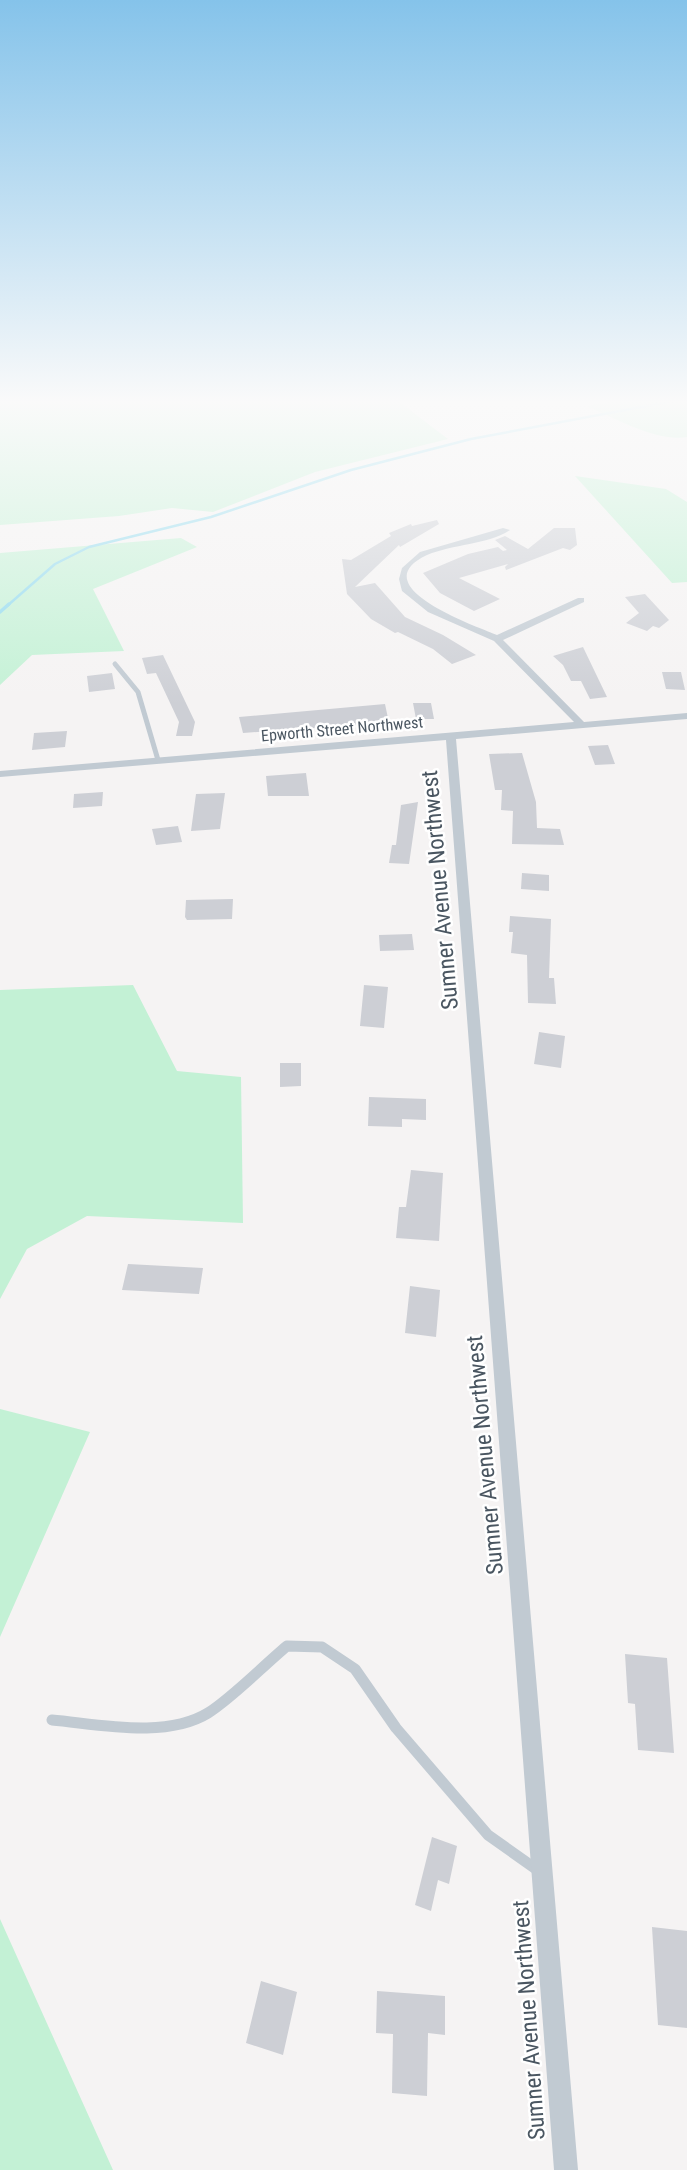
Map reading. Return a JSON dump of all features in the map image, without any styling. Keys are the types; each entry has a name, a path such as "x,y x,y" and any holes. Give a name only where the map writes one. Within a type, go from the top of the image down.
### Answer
{"street":[{"path":"506,530 423,554 410,563 403,579 407,590 425,606 498,639 582,725"},
{"path":"498,639 581,600"},
{"name":"Epworth Street Northwest","path":"0,774 687,716"},
{"name":"Sumner Avenue Northwest","path":"451,736 566,2170"}],"lane":[{"path":"116,664 138,692 158,760"},
{"path":"52,1720 138,1728 169,1726 207,1714 287,1646 322,1647 355,1669 396,1728 488,1835 542,1873"}],"green space":[{"path":"0,502 238,502 213,512 172,508 119,516 0,525"},
{"path":"599,502 687,502 687,582 672,583"},
{"path":"181,538 197,547 93,589 124,651 32,655 0,685 0,553"},
{"path":"133,985 177,1071 241,1077 243,1223 87,1216 27,1249 0,1299 0,990"},
{"path":"0,1409 90,1432 0,1637"},
{"path":"0,1919 113,2170 0,2170"}],"building":[{"path":"437,520 439,524 400,547 399,545 355,587 375,583 405,617 476,655 452,664 433,649 395,633 371,619 347,594 342,559 351,560 391,536 389,533 411,524 412,526"},
{"path":"554,528 575,528 577,545 570,550 563,548 506,570 508,564 459,578 500,599 474,611 440,593 423,573 468,554 498,547 503,551 507,550 495,540 505,536 528,549"},
{"path":"645,594 669,620 659,628 653,626 647,631 626,623 639,613 625,597"},
{"path":"583,647 607,697 590,699 581,681 571,681 563,665 553,656"},
{"path":"163,655 195,722 192,736 176,736 179,722 156,673 147,674 142,658"},
{"path":"662,672 681,672 685,690 666,689"},
{"path":"112,673 115,689 89,692 87,676"},
{"path":"413,703 431,703 434,719 416,719"},
{"path":"385,704 389,723 243,733 239,717"},
{"path":"67,731 65,747 32,750 34,733"},
{"path":"608,745 615,764 595,765 588,746"},
{"path":"522,753 536,802 537,828 560,829 564,845 512,844 513,811 501,810 502,790 495,790 489,754"},
{"path":"306,773 309,796 268,796 266,776"},
{"path":"103,792 102,806 73,808 74,794"},
{"path":"225,793 220,829 191,831 196,794"},
{"path":"418,802 409,864 389,863 392,845 396,845 401,805"},
{"path":"178,826 182,842 156,845 152,829"},
{"path":"522,873 549,875 549,891 521,889"},
{"path":"233,899 232,919 187,920 185,917 186,900"},
{"path":"510,916 551,919 549,978 554,978 556,1004 528,1003 527,955 511,953 513,932 509,932"},
{"path":"412,934 414,950 380,951 379,935"},
{"path":"364,985 388,987 384,1028 360,1026"},
{"path":"539,1032 565,1036 561,1068 534,1064"},
{"path":"280,1063 301,1063 301,1086 280,1087"},
{"path":"369,1097 426,1099 426,1120 402,1119 402,1127 368,1126"},
{"path":"411,1170 443,1173 439,1241 396,1238 399,1207 406,1207"},
{"path":"128,1264 203,1268 199,1294 122,1290"},
{"path":"410,1286 440,1290 436,1337 405,1333"},
{"path":"625,1654 667,1658 674,1753 638,1750 635,1704 628,1703"},
{"path":"432,1837 457,1846 449,1884 438,1880 431,1911 415,1905"},
{"path":"652,1927 687,1931 687,2028 658,2025"},
{"path":"261,1981 297,1992 283,2055 246,2043"},
{"path":"377,1991 445,1996 445,2035 428,2033 427,2096 392,2093 393,2034 376,2033"}],"waterway":[{"path":"7,606 55,564 89,547 211,517 255,502"},
{"path":"0,612 9,604"}]}
